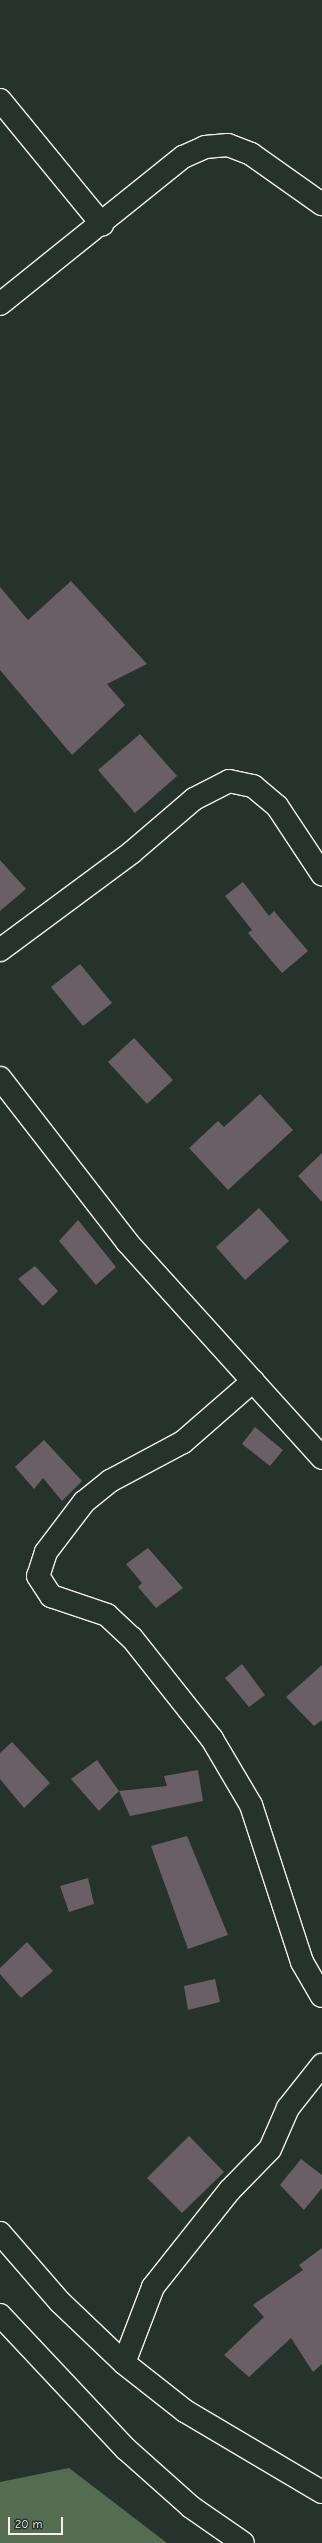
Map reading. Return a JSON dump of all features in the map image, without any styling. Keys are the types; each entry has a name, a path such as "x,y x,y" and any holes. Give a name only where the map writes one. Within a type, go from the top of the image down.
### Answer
{"street":[{"path":"0,100 102,224"},
{"path":"0,304 102,224 183,157 205,147 228,145 251,154 322,204"},
{"path":"0,950 131,853 194,799 229,781 254,786 277,806 322,874"},
{"path":"0,1078 127,1242 322,1458"},
{"path":"253,1381 182,1442 110,1481 84,1502 46,1552 38,1576 52,1596 107,1615 132,1638 212,1739 251,1806 302,1962 322,1996"},
{"path":"124,2363 153,2287 230,2190 270,2149 288,2108 322,2065"},
{"path":"0,2233 60,2302 124,2363 184,2411 322,2492"},
{"path":"0,2315 126,2449 191,2507 243,2543"}],"green space":[{"path":"69,2468 167,2543 0,2543 0,2482"}],"building":[{"path":"71,581 147,664 107,684 125,705 72,755 0,670 0,587 28,620"},
{"path":"140,734 177,776 135,813 98,770"},
{"path":"0,860 26,889 0,911"},
{"path":"243,882 269,916 274,911 308,951 282,973 248,933 252,930 225,896"},
{"path":"80,964 112,1003 83,1026 51,987"},
{"path":"134,1038 173,1080 147,1104 108,1062"},
{"path":"260,1094 293,1130 228,1190 189,1148 218,1121 224,1127"},
{"path":"322,1153 322,1202 298,1176"},
{"path":"259,1208 289,1241 245,1280 216,1247"},
{"path":"78,1220 116,1267 96,1285 59,1241"},
{"path":"35,1266 58,1291 43,1306 18,1279"},
{"path":"255,1427 283,1450 270,1466 242,1444"},
{"path":"44,1440 82,1481 62,1501 43,1478 34,1489 15,1467"},
{"path":"148,1548 183,1588 156,1608 138,1587 142,1583 126,1564"},
{"path":"242,1664 265,1695 249,1707 225,1678"},
{"path":"322,1665 322,1720 314,1726 286,1697"},
{"path":"12,1742 50,1783 24,1808 0,1779 0,1753"},
{"path":"97,1760 119,1791 99,1811 71,1779"},
{"path":"198,1770 203,1801 130,1816 119,1791 167,1786 164,1776"},
{"path":"187,1836 228,1935 188,1949 151,1846"},
{"path":"88,1878 94,1904 69,1912 60,1886"},
{"path":"27,1942 53,1971 21,1998 0,1974 0,1968"},
{"path":"215,1979 220,2002 188,2010 184,1986"},
{"path":"189,2136 224,2172 182,2213 147,2178"},
{"path":"301,2159 322,2175 322,2188 304,2210 280,2185"},
{"path":"322,2248 322,2364 313,2372 291,2338 249,2377 224,2355 264,2317 253,2305 303,2270 299,2265"}]}
